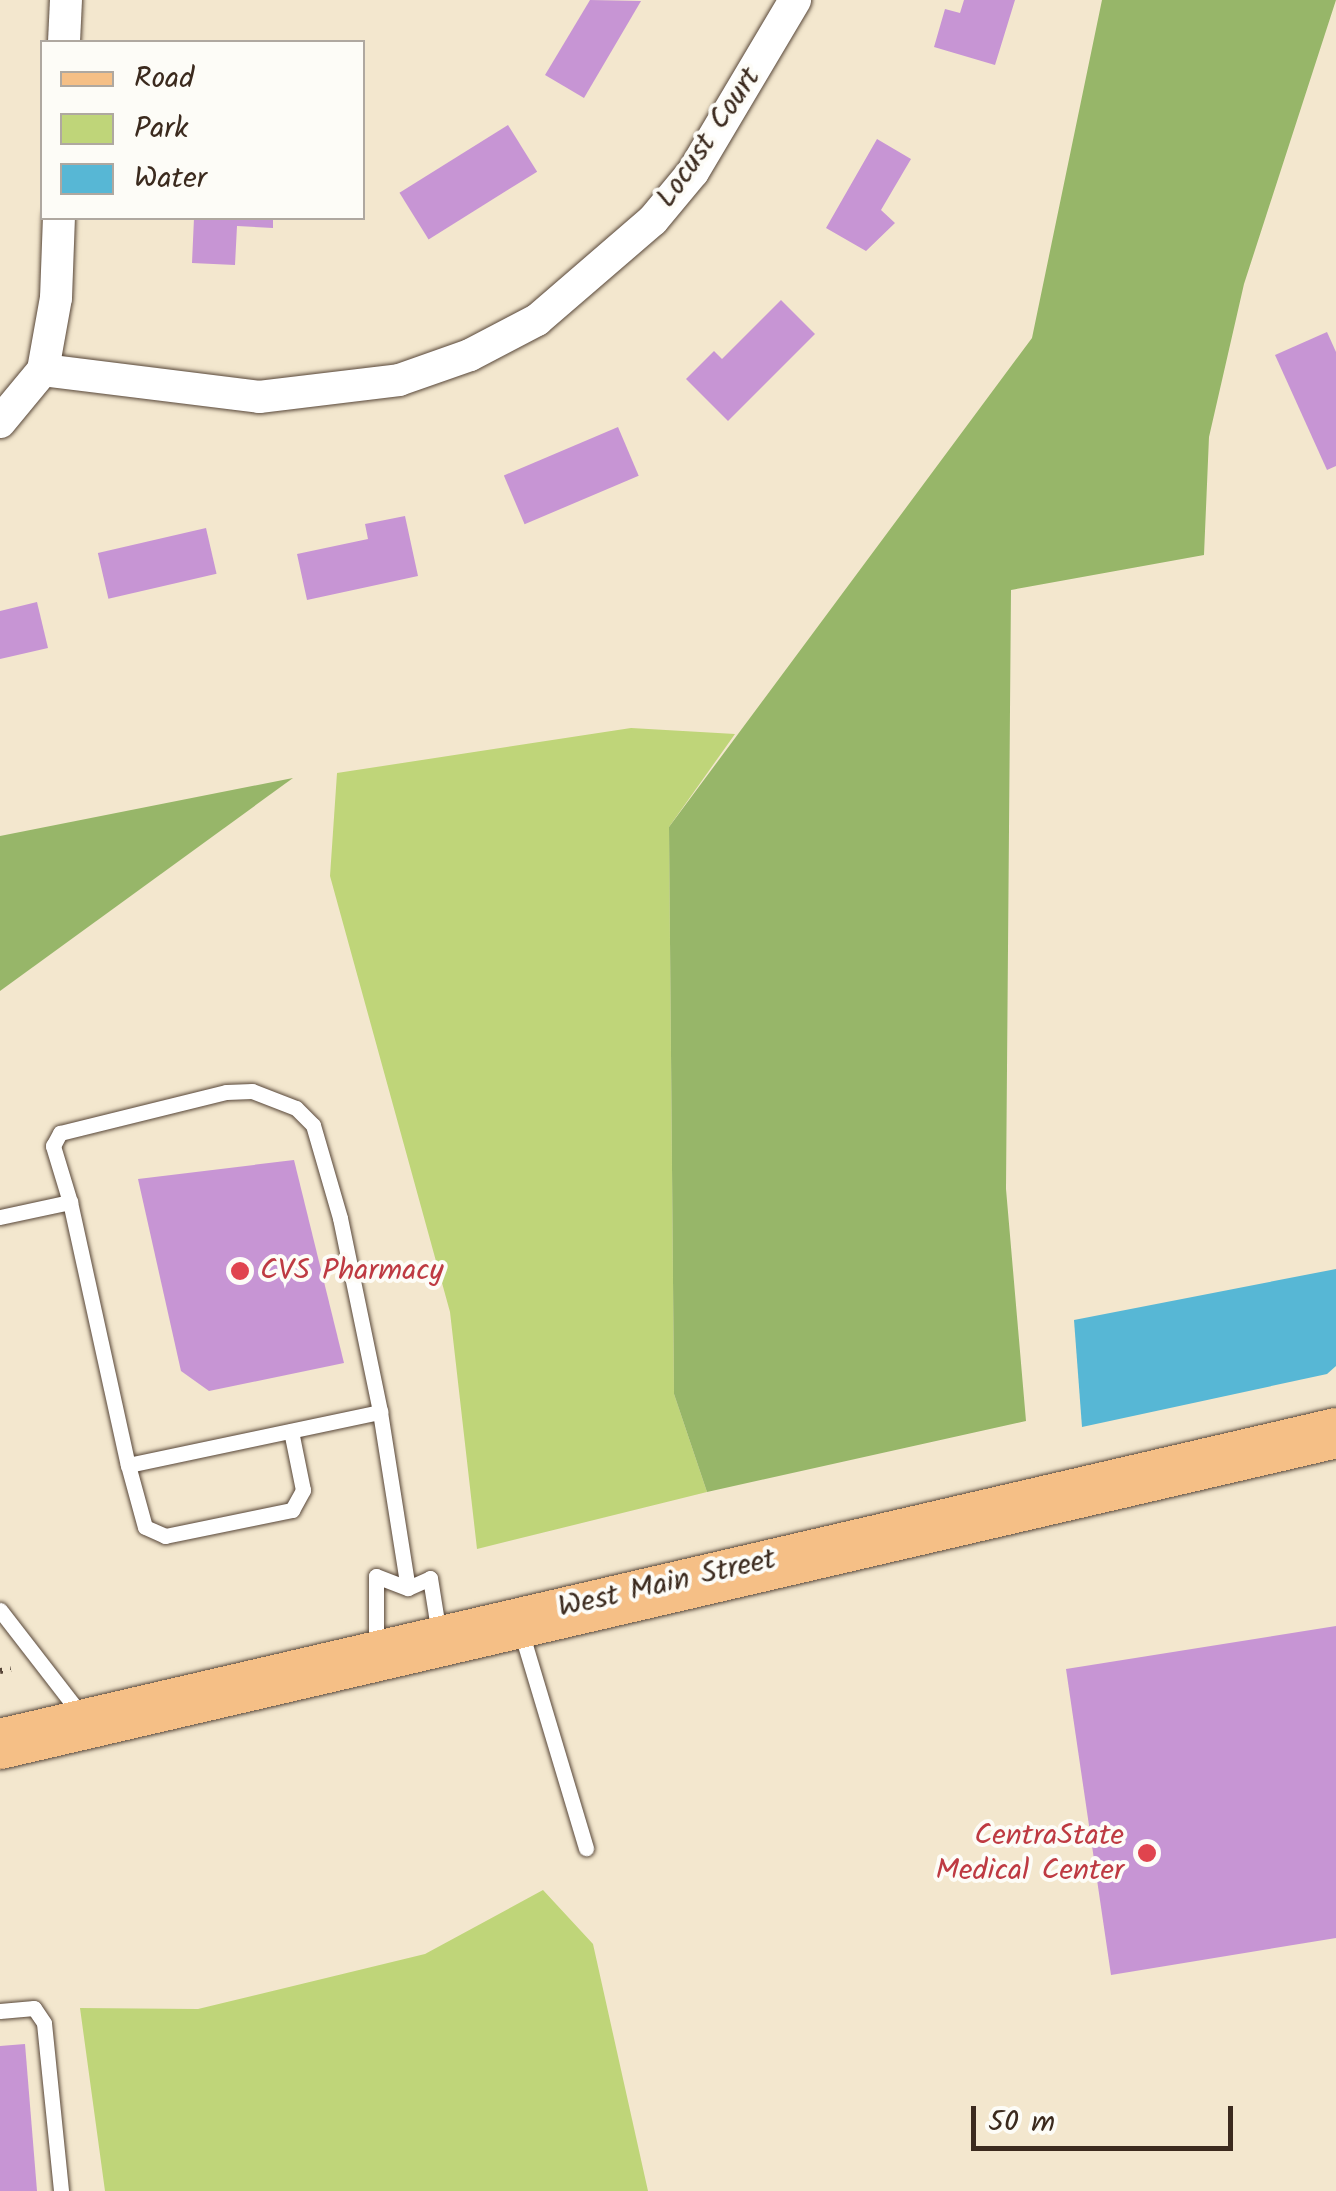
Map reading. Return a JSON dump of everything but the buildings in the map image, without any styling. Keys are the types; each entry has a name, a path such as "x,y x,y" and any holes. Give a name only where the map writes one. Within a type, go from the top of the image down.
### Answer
{"main road":[{"name":"West Main Street","path":"0,1744 517,1620 1336,1433"}],"street":[{"path":"64,40 66,0"},
{"name":"Locust Court","path":"43,370 260,397 400,380 470,355 537,320 653,220 694,172 795,0"},
{"path":"0,422 43,370 56,298 59,220"}],"lane":[{"path":"291,1431 303,1490 292,1510 164,1536 145,1527 70,1202 53,1146 60,1133 226,1092 252,1092 296,1108 313,1125 340,1218 380,1412 408,1588"},
{"path":"0,1217 70,1202"},
{"path":"128,1465 380,1412"},
{"path":"376,1654 376,1576 408,1588 430,1578 440,1638"},
{"path":"0,1608 30,1655 88,1723"},
{"path":"517,1620 586,1848"},
{"path":"0,2011 34,2008 44,2023 62,2191"}],"path":[{"path":"0,1671 11,1669"}],"green space":[{"path":"1102,0 1336,0 1244,284 1209,437 1204,555 1011,590 1006,1189 1026,1421 707,1492 674,1394 669,827 1032,338"},
{"path":"631,728 735,734 669,827 674,1394 707,1492 477,1549 450,1312 330,876 337,773"},
{"path":"293,778 0,991 0,836"},
{"path":"543,1890 593,1944 648,2191 105,2191 80,2008 198,2009 425,1954"}],"water":[{"path":"1336,1269 1336,1366 1327,1374 1082,1427 1074,1320"}],"place":[{"name":"CVS Pharmacy","path":"240,1271"},
{"name":"CentraState Medical Center","path":"1147,1853"}]}
